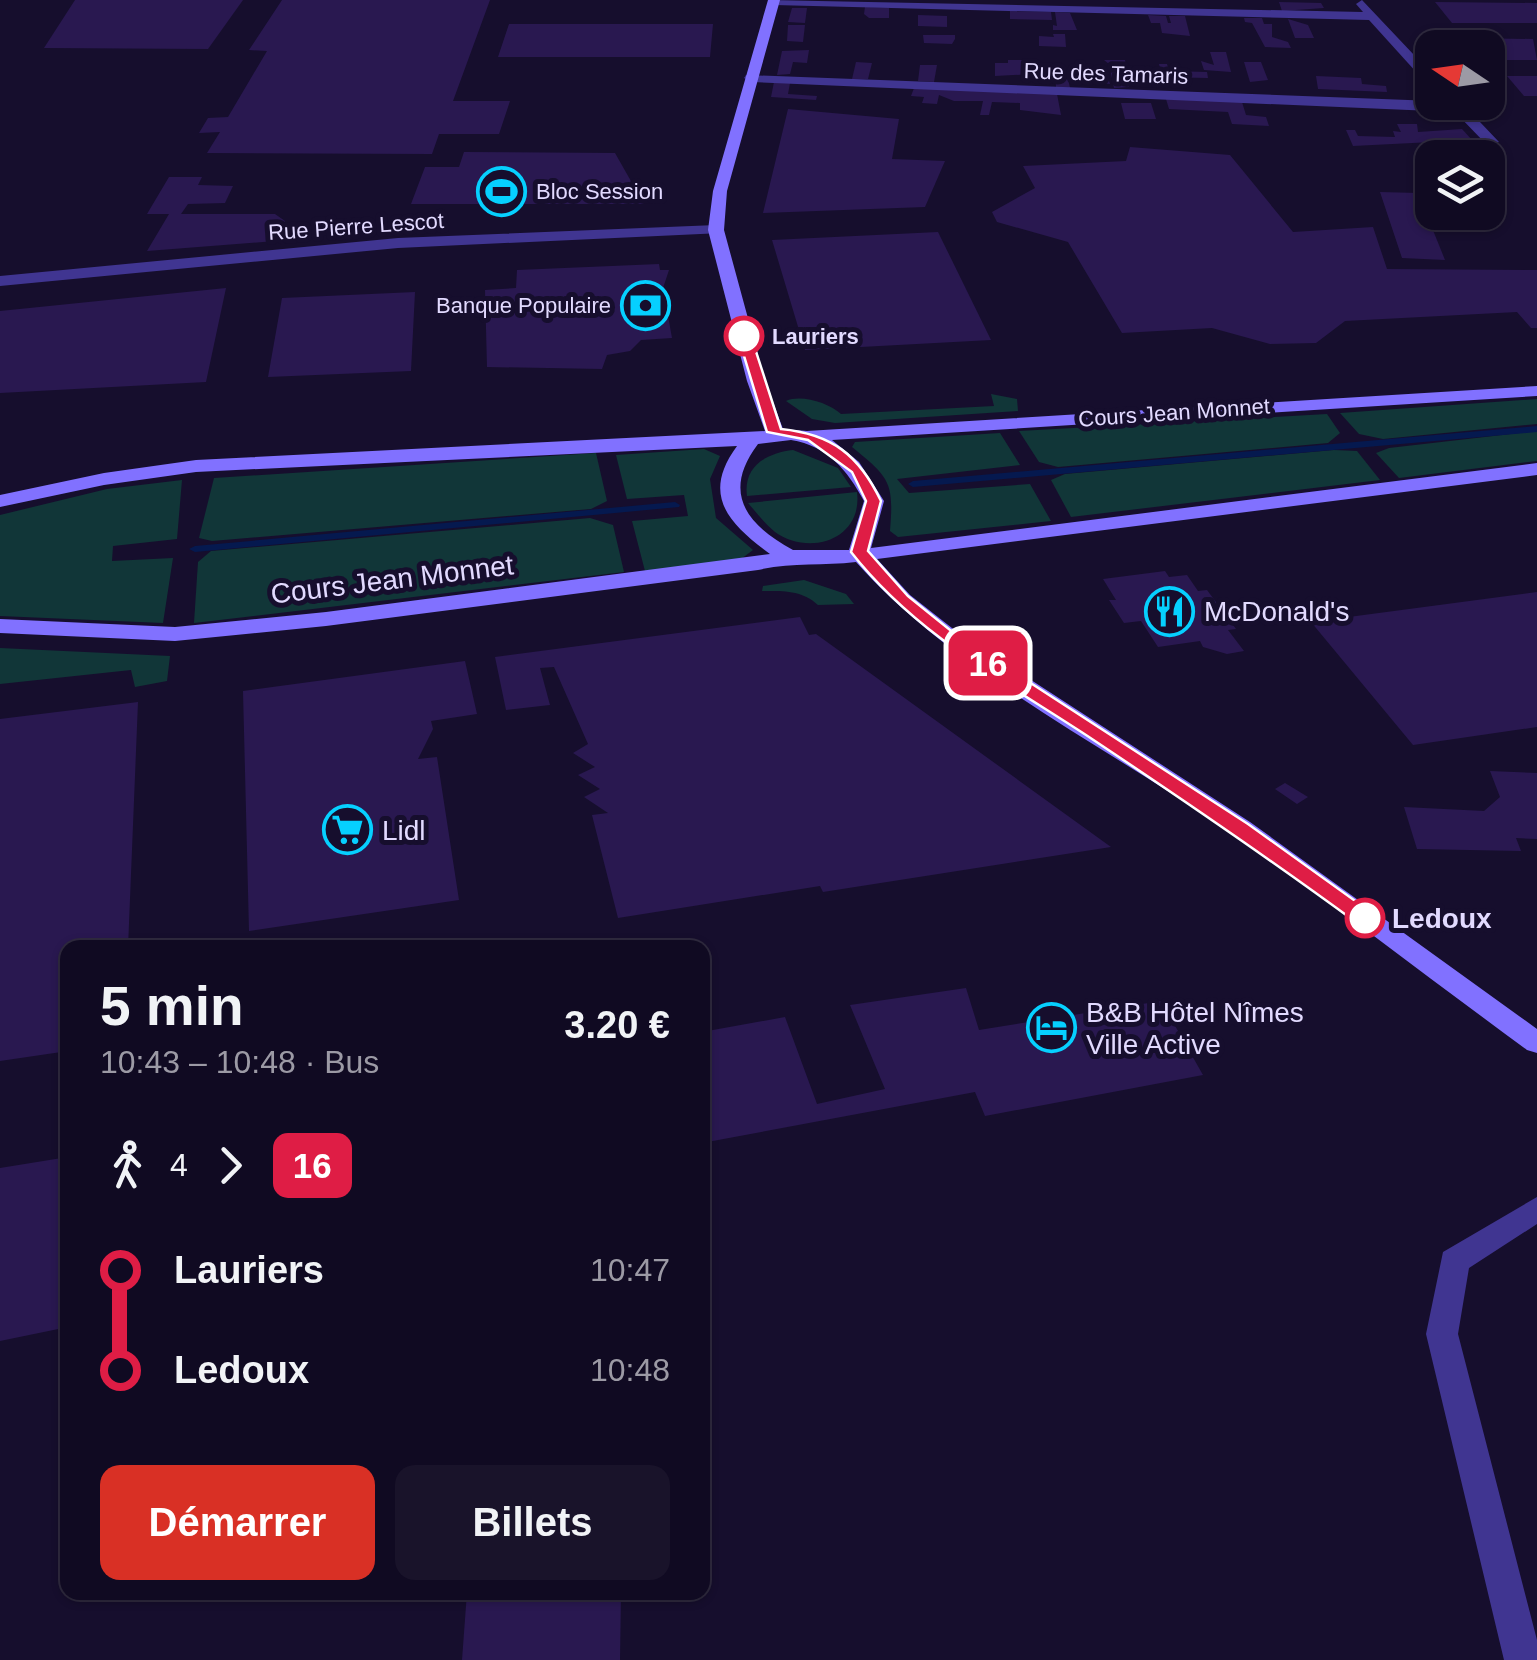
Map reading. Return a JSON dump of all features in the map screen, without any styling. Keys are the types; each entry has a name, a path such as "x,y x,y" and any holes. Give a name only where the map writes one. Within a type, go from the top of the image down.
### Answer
{"main road":[{"path":"774,0 765,43 751,78 720,191 716,230 756,381 775,432"},
{"name":"Cours Jean Monnet","path":"812,436 1537,391"},
{"path":"0,501 104,479 196,466 620,443 750,440 775,432 812,436 859,470 874,501 860,552"},
{"path":"750,440 726,487 728,500 744,522 788,556 829,559 1537,468"},
{"path":"860,552 902,600 949,637 1241,828 1537,1043"},
{"name":"Cours Jean Monnet","path":"0,626 175,634 326,619 758,564 788,556"}],"street":[{"path":"774,0 1372,16"},
{"path":"1359,0 1415,63"},
{"name":"Rue des Tamaris","path":"751,78 1415,103"},
{"path":"1471,120 1490,140"},
{"name":"Rue Pierre Lescot","path":"0,281 398,243 716,230"},
{"path":"1523,1660 1442,1334 1454,1261 1537,1208"}],"green space":[{"path":"991,394 1017,399 1018,411 835,423 812,419 786,401 815,401 841,414 994,406"},
{"path":"1537,399 1537,424 1383,439 1359,434 1340,413"},
{"path":"1327,414 1340,433 1328,443 1058,467 1039,462 1019,431"},
{"path":"1537,431 1537,461 1399,478 1376,453 1389,448"},
{"path":"1000,433 1020,465 897,479 909,493 1030,484 1051,521 898,537 890,531 887,482 852,447 855,442"},
{"path":"704,449 720,456 710,479 716,518 753,550 741,559 645,571 632,521 688,516 684,495 627,499 616,455"},
{"path":"793,450 838,468 851,487 747,496 749,477 759,463 774,454"},
{"path":"1357,451 1380,480 1071,517 1051,480 1065,474"},
{"path":"596,453 607,501 591,509 212,541 199,538 214,478"},
{"path":"182,480 177,539 113,546 112,561 173,558 163,623 0,616 0,515 107,489"},
{"path":"857,492 852,522 843,532 818,543 803,543 775,532 748,503"},
{"path":"590,518 613,525 624,572 194,623 198,562 211,551"},
{"path":"804,580 846,594 854,604 818,605 799,594 762,591 763,586"},
{"path":"0,648 170,656 167,681 135,687 131,670 0,684"}],"building":[{"path":"75,0 243,0 208,49 44,48"},
{"path":"282,0 490,0 453,101 510,101 499,134 439,134 432,154 207,153 220,132 199,133 208,118 228,117 267,51 249,50"},
{"path":"1279,2 1321,3 1324,8 1282,11"},
{"path":"1435,2 1537,3 1537,23 1452,23"},
{"path":"865,7 889,8 889,18 869,18 864,14"},
{"path":"792,8 807,8 805,23 788,22"},
{"path":"1010,11 1051,12 1052,20 1010,19"},
{"path":"1055,12 1070,13 1077,30 1053,30 1053,25 1057,26"},
{"path":"918,15 947,16 947,27 918,26"},
{"path":"1148,15 1166,16 1168,23 1169,16 1185,16 1190,36 1162,33 1160,23 1151,23"},
{"path":"1244,18 1262,18 1264,24 1272,24 1272,37 1288,42 1291,48 1265,47 1252,23"},
{"path":"1288,19 1308,25 1314,38 1295,38"},
{"path":"509,24 713,24 710,57 498,57"},
{"path":"788,25 805,25 803,42 787,41"},
{"path":"1053,34 1065,34 1066,47 1039,46 1039,36 1054,37"},
{"path":"923,35 955,35 955,39 952,44 924,43"},
{"path":"1505,39 1533,39 1537,60 1505,60"},
{"path":"809,50 807,63 793,62 790,74 777,75 782,51"},
{"path":"1210,52 1226,52 1231,72 1204,70 1201,61 1214,65"},
{"path":"1031,60 1033,74 995,76 995,63"},
{"path":"1104,60 1125,60 1129,87 1114,88 1109,64"},
{"path":"856,62 872,63 868,79 852,79"},
{"path":"1244,62 1261,62 1268,80 1250,82"},
{"path":"1159,64 1167,64 1169,71 1207,72 1208,78 1162,77"},
{"path":"920,65 937,65 934,82 918,81"},
{"path":"1050,68 1107,74 1110,84 1068,79 1070,88 1056,87 1055,72 1050,72"},
{"path":"1316,76 1361,78 1362,84 1386,86 1387,92 1318,89"},
{"path":"1507,76 1537,76 1537,96 1524,96"},
{"path":"774,82 790,83 788,94 817,96 816,100 771,97"},
{"path":"914,88 1057,94 1061,115 1020,110 1020,103 992,102 989,115 980,115 983,101 954,101 939,95 937,104 922,103 924,97 911,96"},
{"path":"1166,99 1242,102 1246,115 1266,117 1269,126 1232,124 1228,112 1169,109"},
{"path":"1121,103 1151,103 1156,119 1125,119"},
{"path":"788,109 899,119 892,159 945,161 925,207 763,213"},
{"path":"1397,124 1417,124 1418,132 1462,129 1472,140 1353,146 1346,130 1355,130 1358,136 1395,137 1393,131 1401,132"},
{"path":"1130,147 1230,155 1293,232 1373,227 1387,269 1537,270 1537,328 1531,328 1517,312 1345,321 1316,343 1270,344 1212,328 1122,333 1068,242 997,222 992,212 1035,188 1023,166 1126,161"},
{"path":"464,152 615,153 644,204 411,204 425,167 459,167"},
{"path":"169,177 202,177 198,185 233,186 225,203 188,204 181,214 275,214 285,221 275,241 147,251 169,214 147,214"},
{"path":"1380,192 1415,193 1415,230 1433,230 1445,260 1402,258"},
{"path":"938,232 991,340 805,350 772,240"},
{"path":"659,264 660,270 669,270 663,288 672,338 641,340 630,351 607,355 602,369 487,367 485,290 516,288 517,270"},
{"path":"226,288 206,382 0,393 0,311"},
{"path":"415,292 411,371 268,377 282,298"},
{"name":"McDonald's","path":"1165,571 1169,577 1187,575 1198,591 1207,590 1236,629 1228,630 1244,651 1227,654 1203,647 1200,641 1158,647 1141,621 1124,623 1109,600 1116,600 1103,579"},
{"path":"1537,592 1537,727 1413,745 1311,622"},
{"path":"800,617 809,635 816,634 1111,847 823,892 820,886 618,918 592,815 608,813 584,797 600,789 578,775 595,767 573,753 588,744 554,667 540,668 550,705 506,710 495,657"},
{"name":"Lidl","path":"465,661 477,714 431,721 433,729 418,759 437,757 459,900 249,931 243,691"},
{"path":"138,702 128,940 60,940 60,1052 0,1061 0,719"},
{"path":"1490,771 1537,773 1537,839 1516,838 1521,851 1417,849 1404,807 1484,811 1500,797"},
{"path":"1285,783 1308,797 1297,804 1275,789"},
{"path":"966,988 979,1030 1161,1001 1203,1075 985,1116 975,1092 710,1142 710,1031 785,1017 817,1104 885,1089 850,1005"},
{"path":"60,1158 60,1329 0,1341 0,1168"},
{"path":"466,1600 621,1600 620,1660 462,1660"}],"waterway":[{"path":"913,484 1537,429"},
{"path":"195,549 675,505"}],"bus line":[{"name":"16","path":"744,336 775,432 812,436 859,470 874,501 860,552 902,600 949,637 1241,828 1365,918"}],"place":[{"name":"Bloc Session","path":"501,191"},
{"name":"Banque Populaire","path":"646,305"},
{"name":"Lauriers","path":"744,336"},
{"name":"McDonald's","path":"1169,611"},
{"name":"Lidl","path":"347,830"},
{"name":"Ledoux","path":"1365,918"},
{"name":"B&B Hôtel Nîmes Ville Active","path":"1051,1028"}]}
